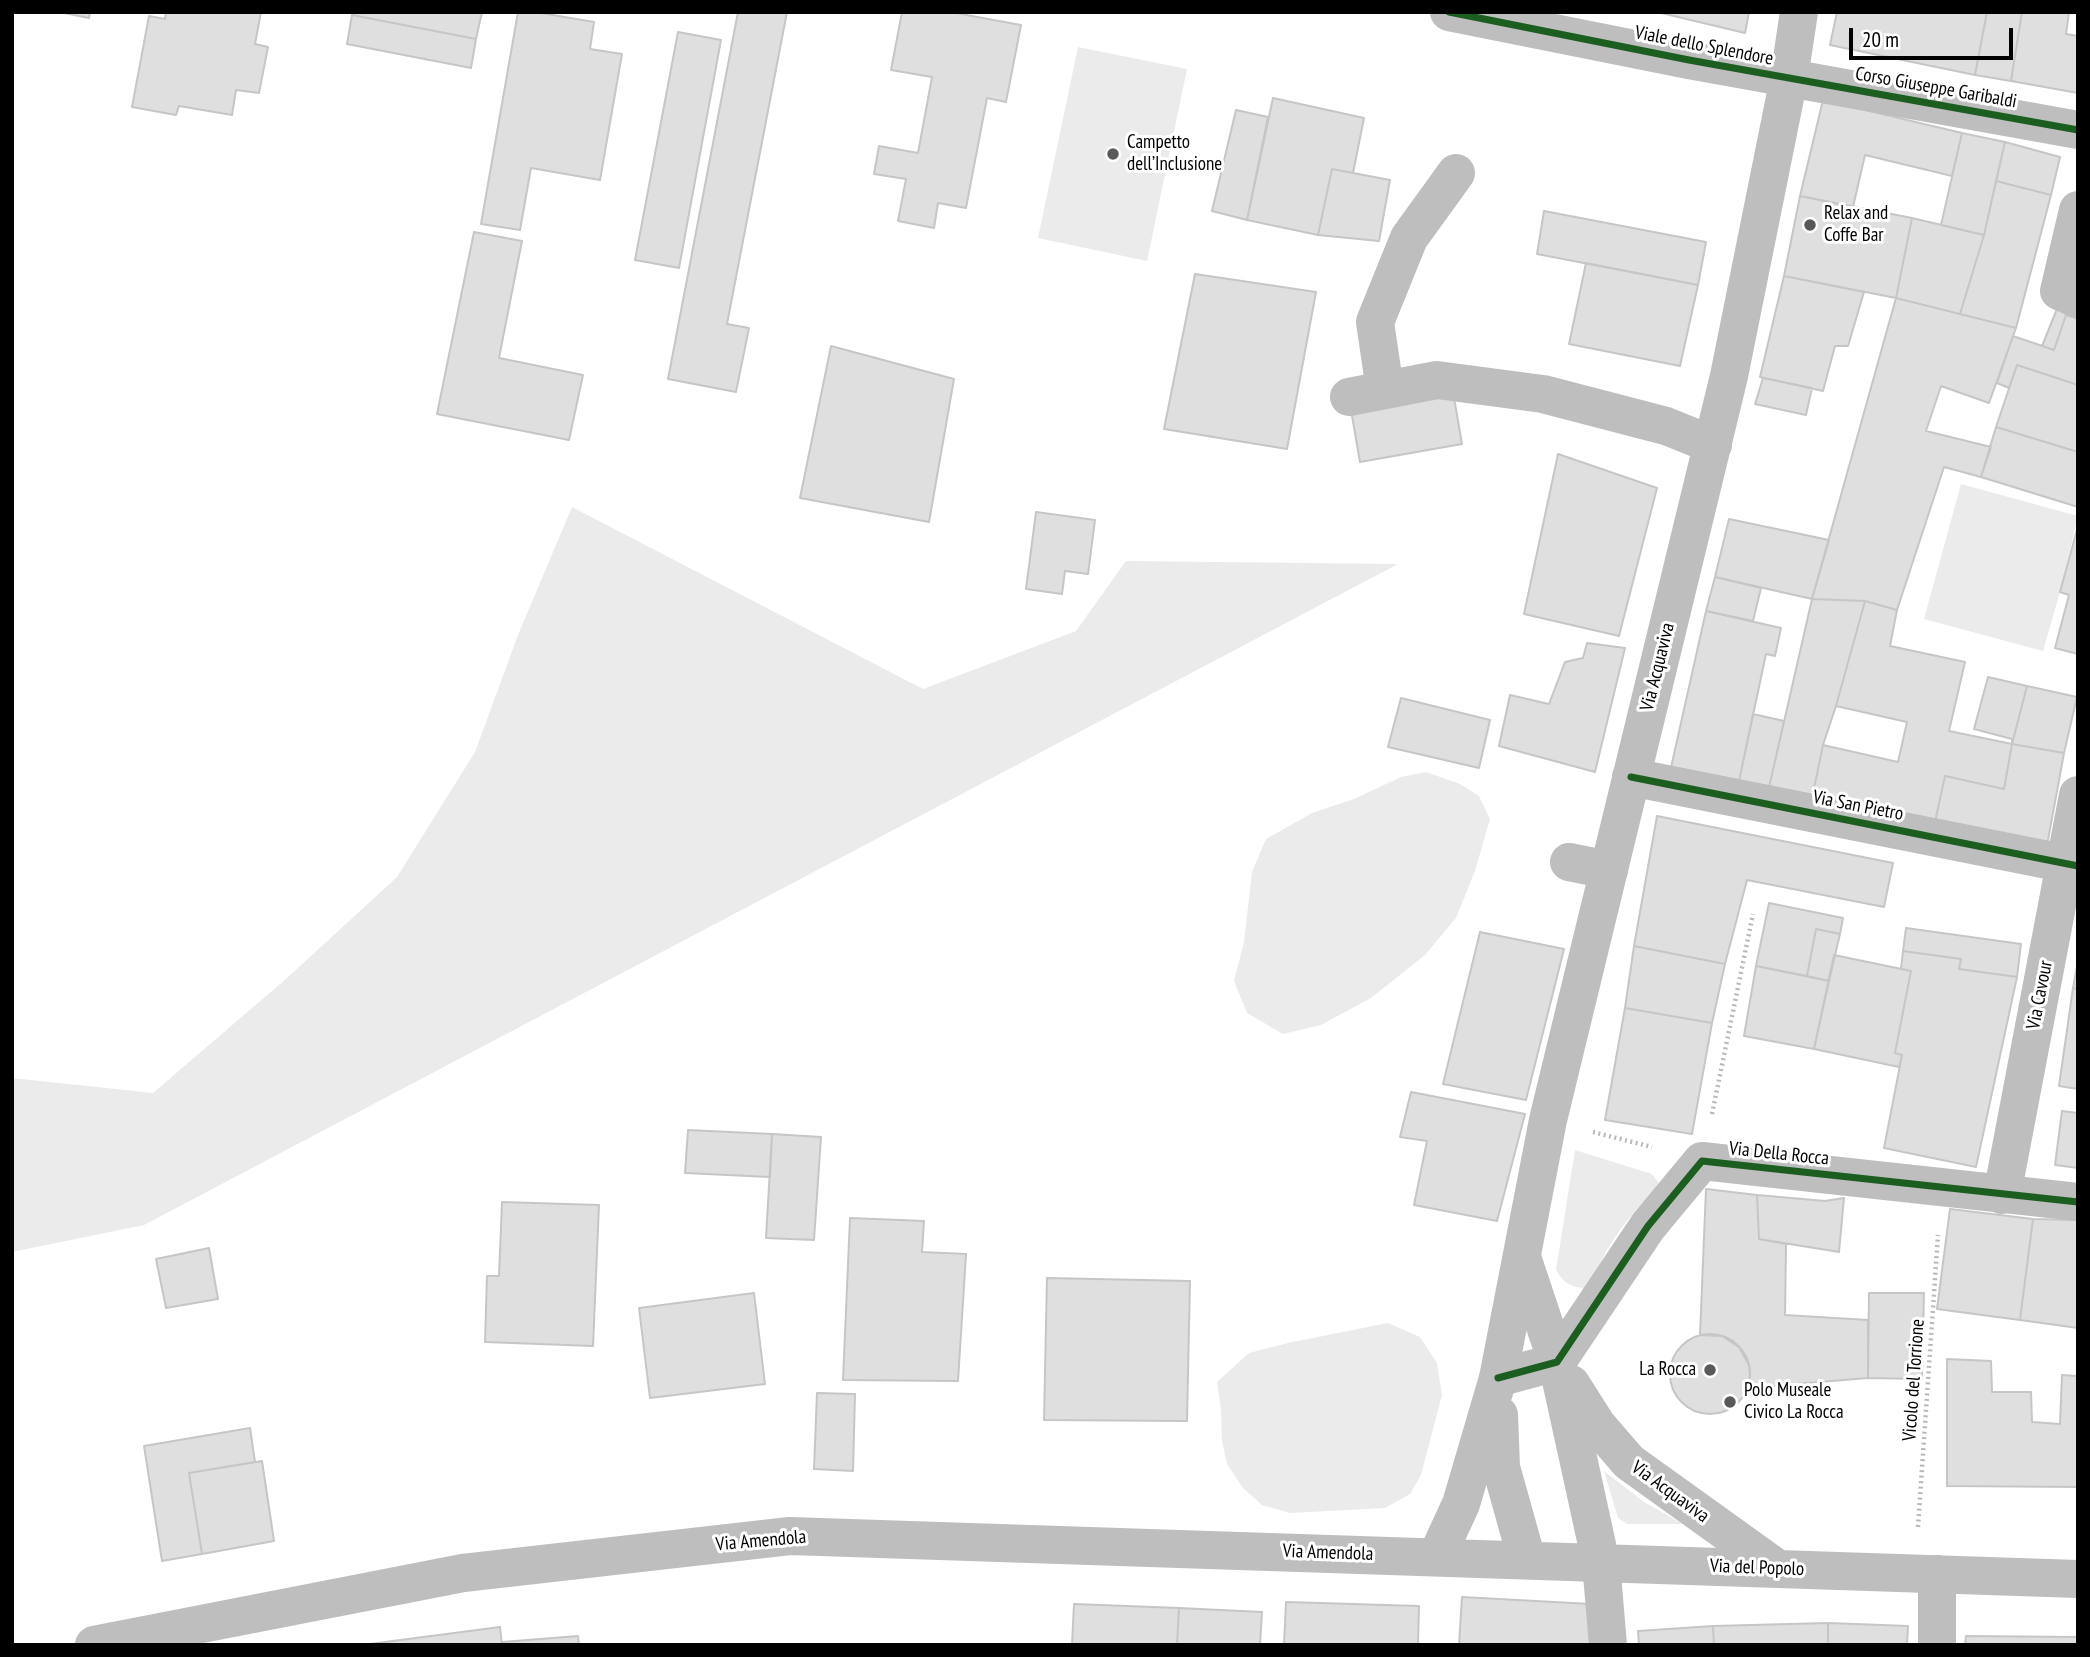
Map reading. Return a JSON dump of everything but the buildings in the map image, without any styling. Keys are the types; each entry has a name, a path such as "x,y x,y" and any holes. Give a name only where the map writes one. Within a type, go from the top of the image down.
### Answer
{"main road":[{"name":"Viale dello Splendore","path":"1449,12 1789,78"},
{"name":"Via Acquaviva","path":"1437,1556 1461,1504 1498,1378 1548,1119 1729,376 1789,78 1799,12"},
{"name":"Corso Giuseppe Garibaldi","path":"1789,78 2078,130"},
{"path":"1456,173 1409,238 1375,323 1367,393 1437,380 1543,394 1666,426 1713,445"},
{"path":"2078,210 2059,291 2078,299"},
{"name":"Via San Pietro","path":"1631,777 2071,864"},
{"name":"Via Cavour","path":"2002,1195 2071,864 2078,795"},
{"path":"1569,862 1609,870"},
{"name":"Via Della Rocca","path":"1557,1362 1648,1226 1702,1161 2078,1202"},
{"name":"Via Acquaviva","path":"1521,1255 1557,1362 1601,1563 1608,1645"},
{"name":"Via Acquaviva","path":"1557,1362 1597,1425 1629,1462 1778,1569"},
{"path":"1498,1378 1557,1362"},
{"name":"Via Acquaviva","path":"1498,1378 1501,1467 1527,1560"},
{"name":"Via Amendola","path":"94,1645 463,1573 790,1536 1437,1556"},
{"name":"Via del Popolo","path":"1437,1556 2078,1579"},
{"path":"1926,1574 1937,1645"}],"path":[{"path":"1548,1119 1702,1161 1753,914"}],"shaded area":[{"name":"Campetto dell’Inclusione","path":"1078,47 1187,69 1147,261 1038,238"},
{"path":"1961,484 2078,516 2043,651 1924,619"},
{"path":"572,507 923,689 1076,631 1126,561 1398,564 144,1225 12,1252 12,1078 153,1093 287,978 397,877 475,752 518,635"},
{"path":"1426,772 1460,784 1479,796 1490,819 1475,871 1456,918 1425,955 1371,998 1321,1025 1283,1034 1247,1013 1234,981 1244,942 1252,872 1266,839 1312,813 1354,799 1401,777"},
{"path":"1575,1150 1652,1174 1660,1185 1621,1229 1584,1288 1567,1283 1556,1270"},
{"path":"1388,1323 1420,1337 1437,1363 1442,1395 1421,1475 1410,1494 1385,1508 1290,1513 1262,1505 1243,1488 1227,1464 1222,1442 1217,1382 1249,1353"},
{"path":"1604,1471 1644,1502 1683,1524 1627,1524 1618,1518"}],"cycle path":[{"path":"1449,12 1689,60 2078,130"},
{"path":"1631,777 2078,866"},
{"path":"1498,1378 1557,1362 1648,1226 1702,1161 2078,1202"}],"place":[{"name":"Campetto dell’Inclusione","path":"1113,154"},
{"name":"Relax and Coffe Bar","path":"1810,225"},
{"name":"La Rocca","path":"1710,1370"},
{"name":"Polo Museale Civico La Rocca","path":"1730,1402"}]}
